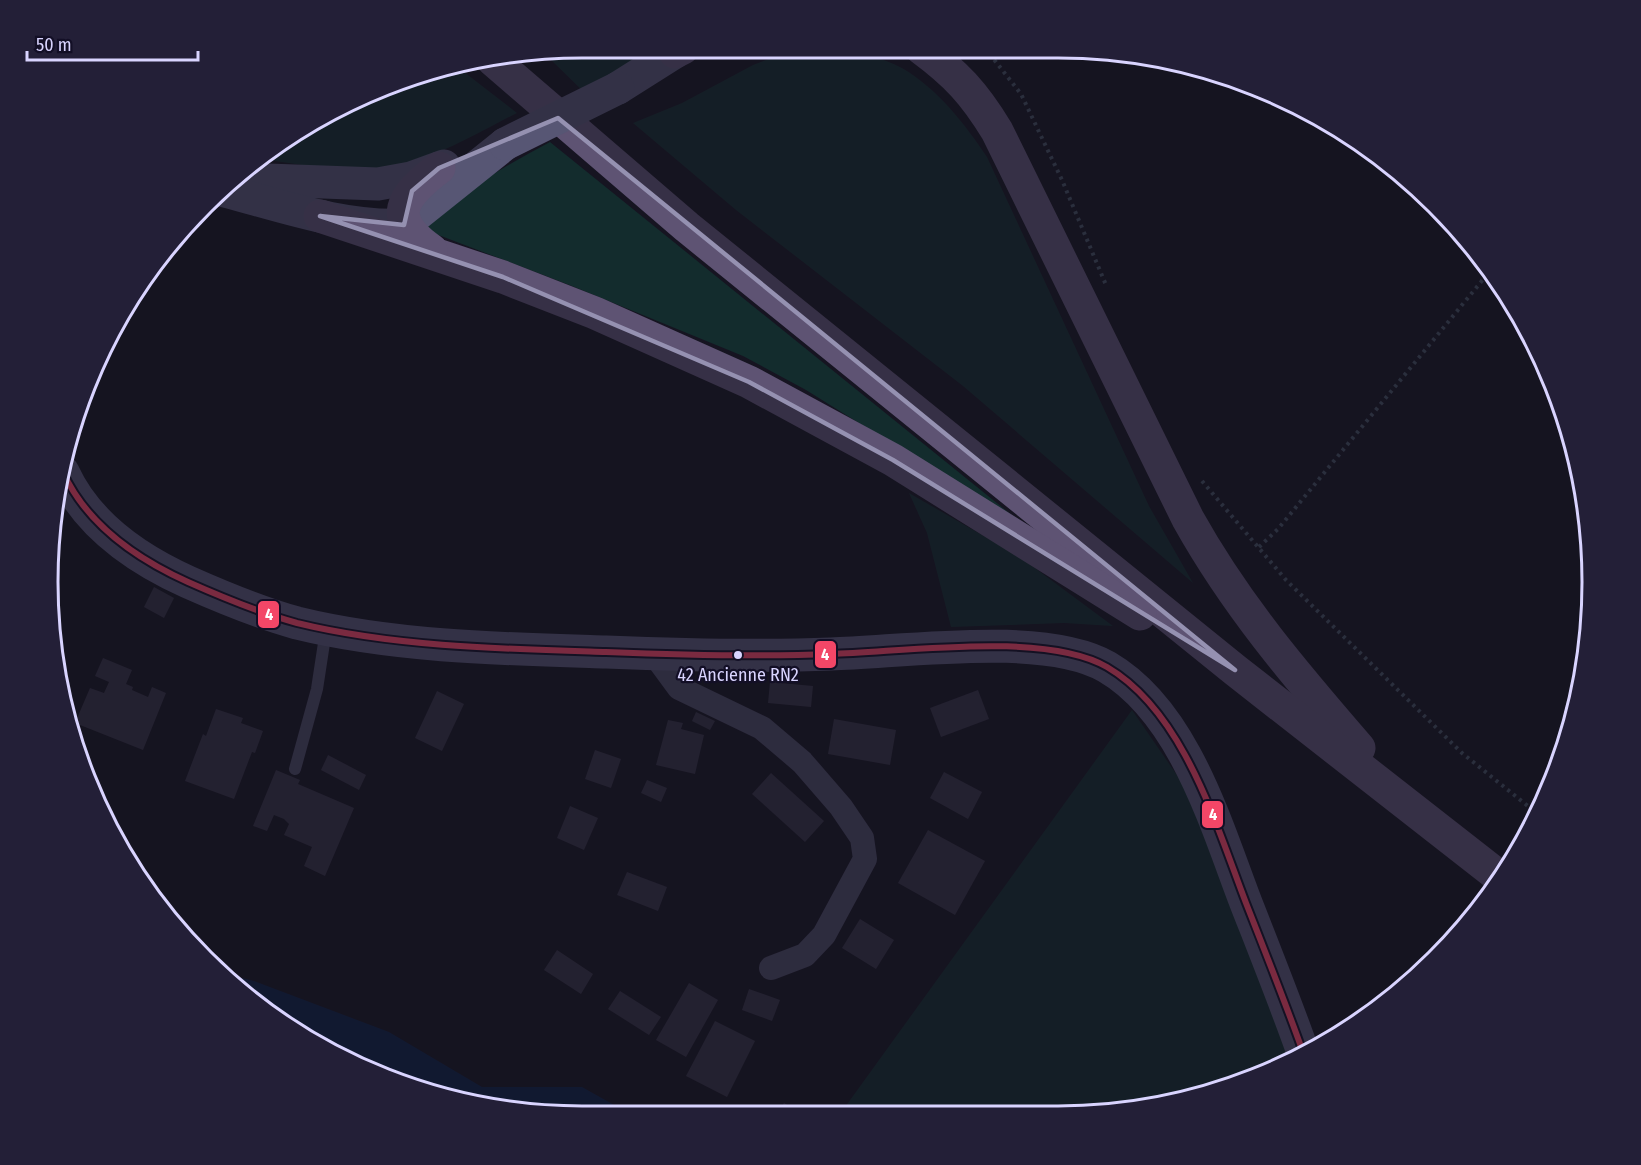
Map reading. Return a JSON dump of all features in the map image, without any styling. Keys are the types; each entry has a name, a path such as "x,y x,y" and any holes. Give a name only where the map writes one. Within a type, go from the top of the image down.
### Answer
{"main road":[{"path":"248,180 378,184 411,177 505,144 618,88 659,58"},
{"path":"935,58 954,72 982,106 997,131 1188,519 1216,570 1256,627 1401,797"},
{"path":"499,66 671,213 1234,670 1401,797 1495,873"},
{"path":"320,216 389,226 404,225 505,144"},
{"path":"436,254 415,239 404,225 402,214 412,191 439,168"},
{"path":"232,194 320,216 436,254 595,313 749,382 903,466 997,523 1088,584 1234,670"},
{"path":"68,483 74,495 111,536 161,570 232,602 294,622 326,629 476,648 654,654 827,655 1023,646 1072,654 1107,667 1158,713 1177,740 1213,815 1301,1046"}],"street":[{"path":"654,654 679,688 762,728 802,762 841,807 862,838 864,859 824,934 805,955 771,968"}],"lane":[{"path":"295,769 317,689 326,629"}],"path":[{"path":"993,58 1021,93 1062,180 1110,293"},
{"path":"1259,547 1278,530 1484,278"},
{"path":"1198,472 1203,482 1286,580 1462,753 1530,809"}],"highlighted area":[{"path":"558,118 1235,670 893,460 749,382 503,277 320,216 404,225 412,191 439,168"}],"green space":[{"path":"644,58 642,61 592,100 551,60"},
{"path":"771,58 876,58 902,68 927,86 950,108 987,157 1149,506 1193,583 963,386 736,210 633,123 682,103 753,65"},
{"path":"464,72 517,113 442,151 411,162 362,170 273,161 320,129 351,113 382,98 447,76"},
{"path":"550,142 1029,529 806,390 743,356 572,286 428,231 427,223 471,189"},
{"path":"909,493 1020,557 1113,626 1064,623 951,627 927,533"},
{"path":"1132,710 1181,781 1217,865 1288,1053 1227,1079 1194,1089 1127,1102 1058,1106 846,1106"}],"water":[{"path":"238,977 389,1032 482,1087 582,1087 616,1106 514,1102 447,1089 414,1079 382,1067 320,1036 291,1018"}],"building":[{"path":"154,587 174,598 164,618 144,607"},
{"path":"103,658 132,670 126,684 133,687 132,690 148,697 152,687 166,693 143,750 78,724 76,720 90,688 104,693 109,682 95,676"},
{"path":"770,682 813,686 811,707 768,703"},
{"path":"978,690 989,719 941,737 930,708"},
{"path":"437,691 464,704 442,751 415,738"},
{"path":"216,709 243,718 241,723 263,731 255,753 252,752 234,799 185,781 203,734 206,736"},
{"path":"696,712 715,721 710,730 692,721"},
{"path":"834,719 896,730 890,765 828,754"},
{"path":"668,720 683,723 681,729 704,735 695,774 656,765"},
{"path":"595,750 621,759 611,788 585,779"},
{"path":"328,755 366,775 359,790 321,770"},
{"path":"276,770 300,780 298,784 354,808 325,876 304,866 312,847 284,835 289,824 284,819 274,815 267,831 253,826"},
{"path":"944,772 982,792 968,819 930,798"},
{"path":"771,773 824,821 805,842 752,794"},
{"path":"647,780 667,788 661,802 641,793"},
{"path":"570,806 598,818 584,850 557,838"},
{"path":"928,830 985,861 955,915 898,883"},
{"path":"627,872 667,887 658,911 617,895"},
{"path":"860,919 894,940 876,969 842,948"},
{"path":"557,950 593,974 581,994 544,970"},
{"path":"689,983 718,1000 686,1057 656,1040"},
{"path":"749,989 780,1000 772,1021 742,1010"},
{"path":"620,991 661,1017 649,1035 608,1009"},
{"path":"715,1021 755,1041 727,1097 686,1076"}],"transit line":[{"name":"4","path":"69,483 85,508 100,524 115,538 150,563 188,582 256,610 297,623 334,631 450,645 690,655 803,655 973,646 1012,647 1080,656 1107,667 1134,687 1157,712 1177,741 1194,773 1209,806 1301,1046"}],"place":[{"name":"42 Ancienne RN2","path":"738,655"}]}
